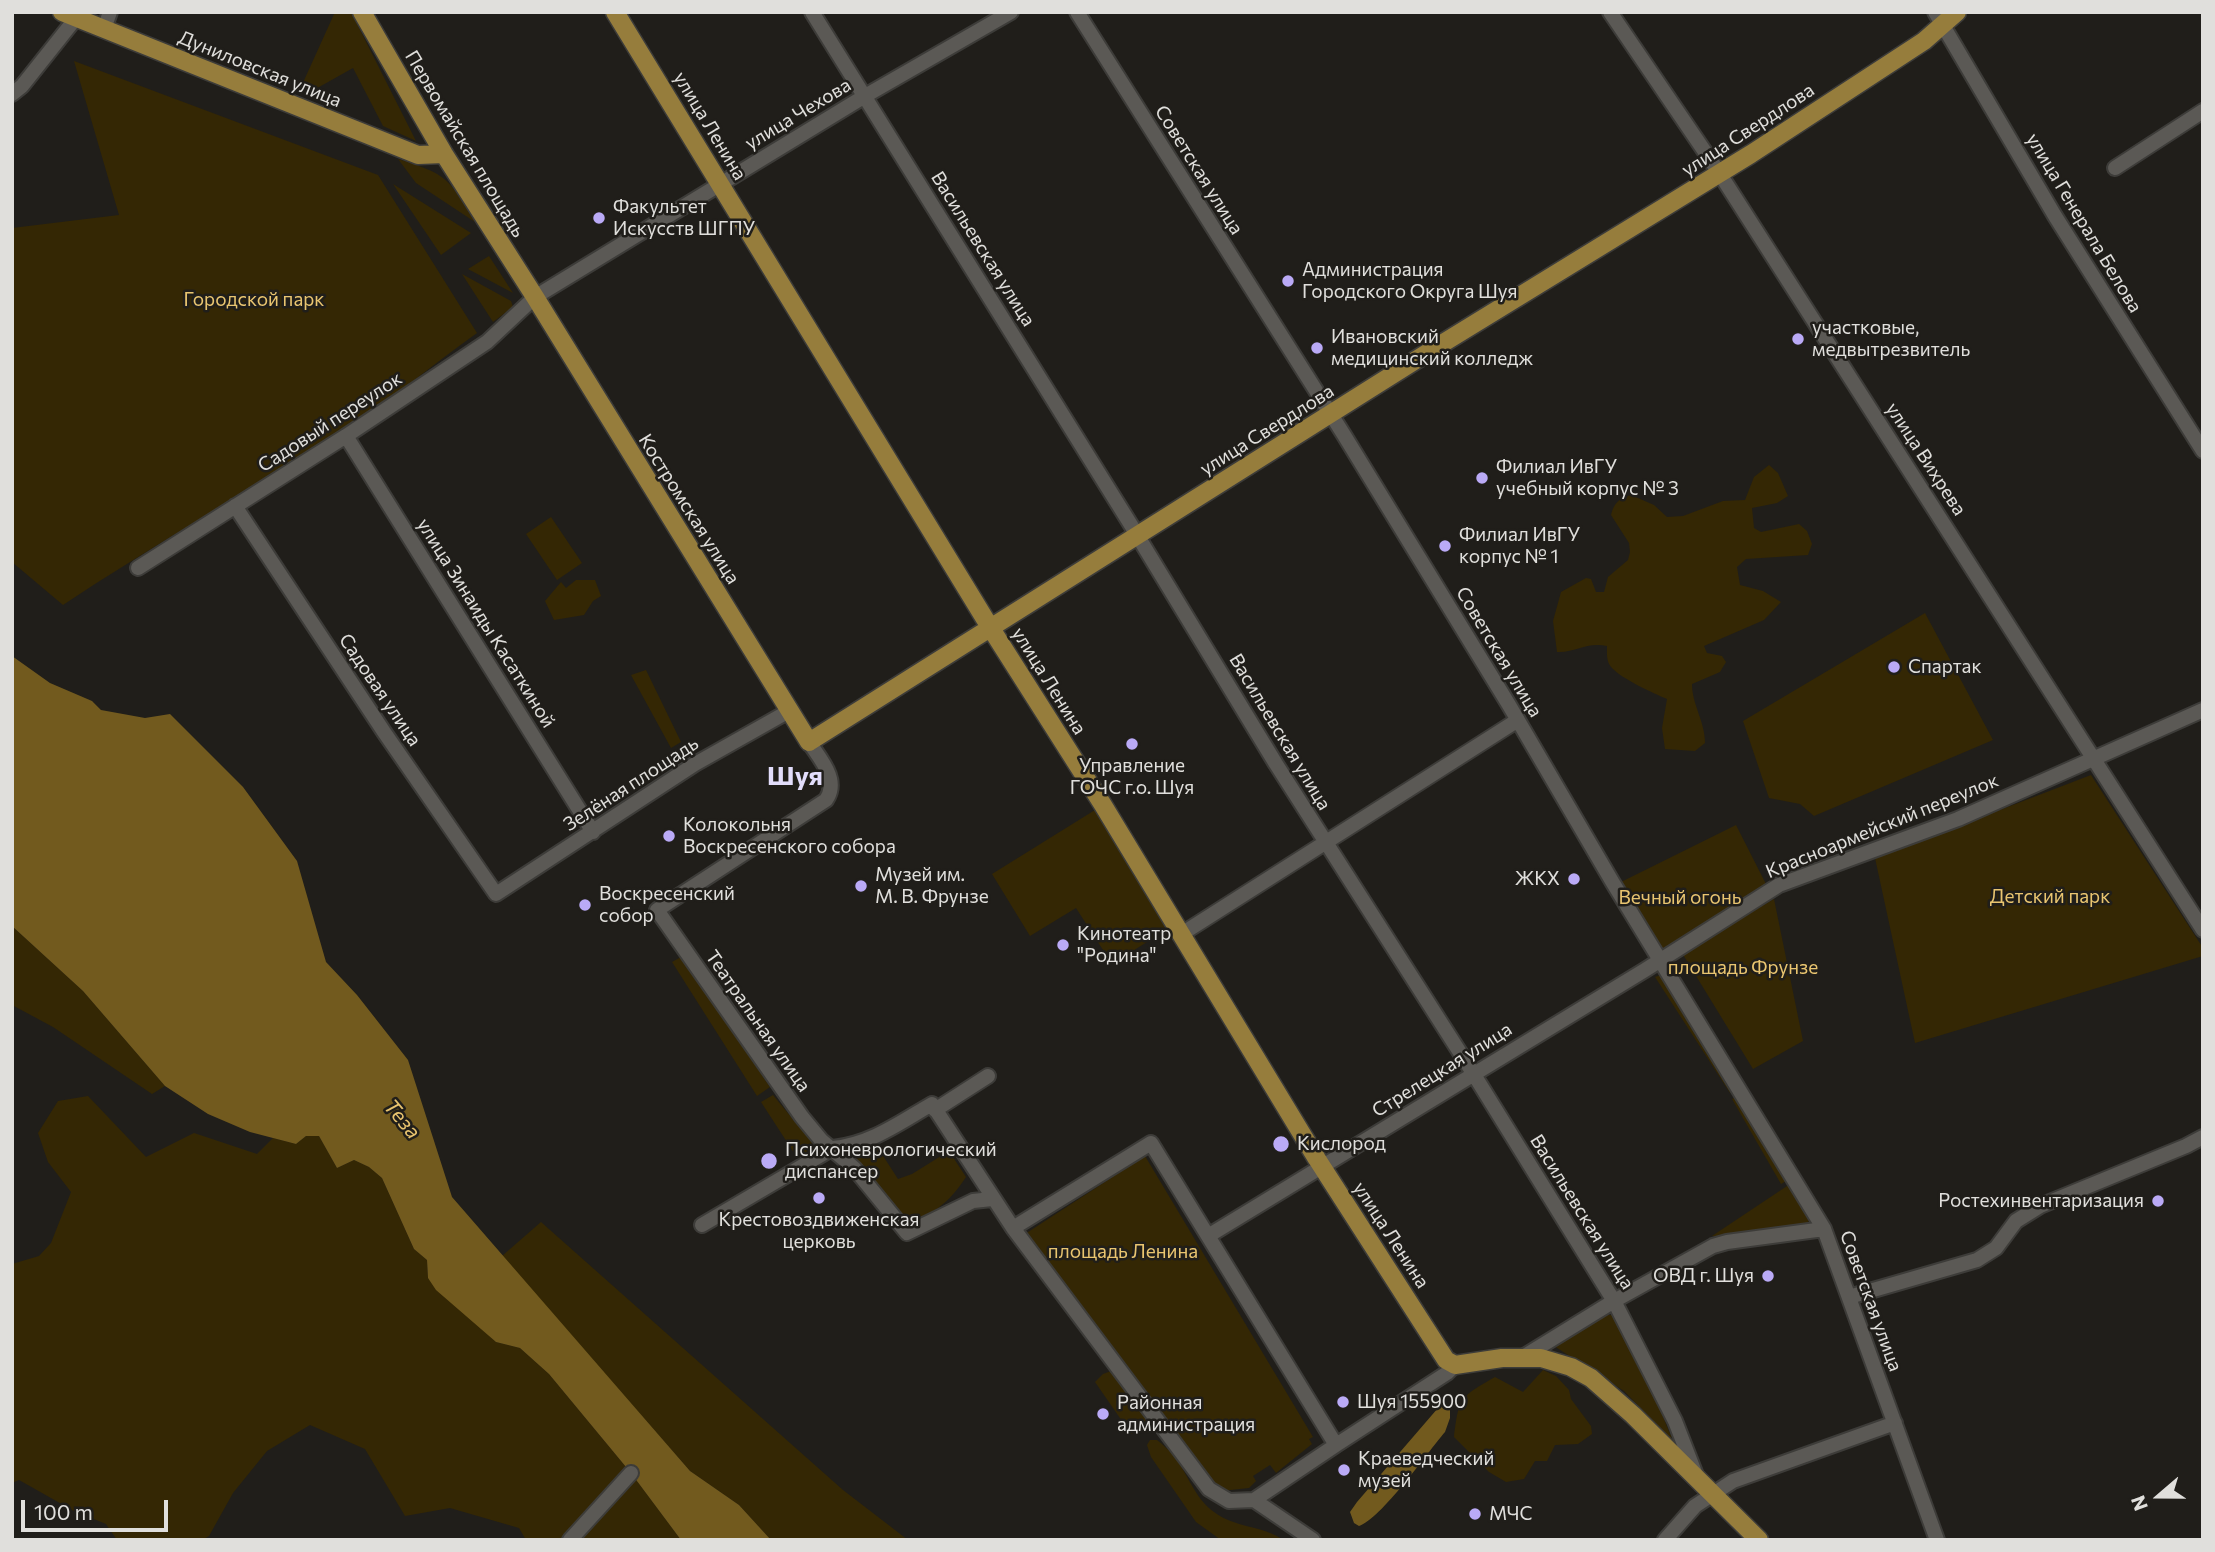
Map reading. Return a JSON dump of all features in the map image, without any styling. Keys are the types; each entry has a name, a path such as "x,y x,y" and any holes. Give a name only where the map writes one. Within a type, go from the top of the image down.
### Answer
{"main road":[{"name":"Первомайская площадь","path":"362,12 444,154 535,297"},
{"name":"улица Ленина","path":"615,12 990,626 1103,805 1322,1167 1447,1360 1455,1365"},
{"name":"улица Свердлова","path":"809,742 1435,348 1720,174 1924,41 1939,19 1957,12"},
{"name":"Дуниловская улица","path":"69,15 107,21 418,155 444,154"},
{"name":"Костромская улица","path":"535,297 809,742"},
{"path":"1455,1365 1523,1357 1555,1361 1591,1378 1633,1415 1759,1540"}],"street":[{"name":"Васильевская улица","path":"813,12 1326,844 1474,1073 1614,1301 1675,1421 1698,1481"},
{"name":"улица Чехова","path":"535,297 865,96 1011,12"},
{"name":"Советская улица","path":"1077,12 1518,720 1824,1229 1937,1540"},
{"name":"улица Вихрева","path":"1611,12 1720,174 2203,930"},
{"path":"12,94 22,86 69,15"},
{"name":"улица Генерала Белова","path":"1939,19 2056,215 2203,451"},
{"path":"2115,168 2203,111"},
{"name":"Садовый переулок","path":"138,568 346,436 487,342 535,297"},
{"name":"улица Зинаиды Касаткиной","path":"346,436 593,832"},
{"name":"Садовая улица","path":"235,506 384,732 496,894"},
{"name":"Зелёная площадь","path":"496,894 695,764 789,710"},
{"name":"Красноармейский переулок","path":"1660,959 1779,885 1958,819 2203,710"},
{"path":"1180,936 1518,720"},
{"name":"Театральная улица","path":"809,742 830,776 831,792 826,800 657,910 802,1117 821,1140 854,1168 907,1233 973,1201 992,1199"},
{"name":"Стрелецкая улица","path":"1208,1236 1660,959"},
{"path":"702,1225 833,1148 854,1146 871,1139 988,1076"},
{"path":"934,1107 1013,1228 1209,1489 1229,1501 1254,1500 1447,1373 1455,1365"},
{"path":"1849,1297 1977,1260 1996,1248 2016,1221 2040,1206 2203,1137"},
{"path":"1013,1228 1151,1143 1336,1445"},
{"path":"1523,1357 1614,1301 1713,1246 1824,1229"},
{"path":"1665,1540 1695,1506 1733,1481 1895,1423"},
{"path":"570,1540 631,1473"},
{"path":"1254,1500 1313,1540"}],"green space":[{"path":"335,12 351,12 416,141 383,126 353,68 312,91 301,87"},
{"name":"Городской парк","path":"74,61 378,175 477,333 339,434 63,605 12,562 12,228 119,215"},
{"path":"398,159 428,169 446,180 475,222 416,183"},
{"path":"393,184 471,233 441,255"},
{"path":"489,256 513,293 468,269"},
{"path":"462,274 511,301 513,307 493,322"},
{"path":"1769,465 1778,473 1788,496 1777,503 1752,508 1754,528 1761,532 1799,524 1807,531 1812,544 1808,555 1746,559 1737,567 1740,585 1763,591 1781,602 1764,620 1704,646 1707,653 1722,656 1726,662 1720,672 1692,684 1705,743 1695,751 1665,749 1662,728 1667,699 1612,668 1607,658 1607,646 1593,645 1557,652 1553,621 1561,592 1586,578 1591,579 1596,592 1604,592 1608,577 1628,560 1629,543 1611,515 1620,499 1631,495 1654,505 1667,517 1683,516 1723,501 1745,500 1754,477"},
{"path":"551,517 582,563 557,580 526,534"},
{"path":"576,580 595,580 601,596 593,601 584,615 554,620 545,601 561,582 566,588"},
{"name":"Спартак","path":"1925,613 1993,740 1814,816 1800,804 1769,798 1743,721"},
{"path":"646,670 681,742 671,748 631,675"},
{"name":"Детский парк","path":"2091,775 2203,948 2203,956 1915,1043 1875,858"},
{"path":"1103,805 1174,925 1112,964 1076,908 1030,936 992,874"},
{"name":"Вечный огонь","path":"1736,825 1768,888 1664,954 1621,882"},
{"name":"площадь Фрунзе","path":"1774,899 1803,1041 1753,1069 1682,953"},
{"path":"12,926 83,991 165,1086 152,1094 53,1027 12,1005"},
{"path":"681,957 770,1087 757,1096 672,962"},
{"path":"1663,974 1735,1089 1730,1093 1655,977"},
{"path":"773,1095 815,1146 798,1159 761,1102"},
{"path":"88,1096 146,1157 194,1133 257,1154 273,1138 296,1144 306,1136 319,1136 337,1168 354,1160 369,1167 382,1178 414,1249 427,1260 428,1278 496,1342 520,1348 549,1374 631,1473 681,1540 526,1540 519,1528 450,1508 405,1516 365,1449 310,1425 267,1451 233,1493 209,1536 202,1540 117,1540 106,1524 74,1511 19,1480 12,1483 12,1264 39,1256 51,1243 71,1192 48,1162 38,1133 58,1101"},
{"path":"1738,1096 1788,1180 1781,1184 1732,1099"},
{"path":"868,1145 876,1145 898,1179 912,1174 949,1151 966,1177 938,1208 920,1218 899,1223 857,1165 856,1155"},
{"name":"площадь Ленина","path":"1145,1156 1313,1437 1309,1439 1312,1444 1276,1473 1270,1465 1253,1476 1256,1481 1249,1488 1221,1491 1094,1328 1025,1234"},
{"path":"1790,1184 1810,1220 1806,1224 1726,1237 1712,1236"},
{"path":"541,1222 843,1490 908,1540 771,1540 739,1505 690,1471 502,1256"},
{"path":"1607,1315 1612,1315 1628,1332 1673,1441 1624,1391 1554,1346"},
{"path":"1543,1370 1556,1376 1569,1390 1571,1399 1591,1426 1592,1434 1578,1444 1555,1445 1547,1461 1535,1461 1524,1479 1506,1482 1489,1472 1454,1437 1460,1406 1468,1394 1495,1377 1523,1392"},
{"path":"1111,1371 1118,1374 1144,1412 1146,1423 1131,1434 1095,1382"},
{"path":"1150,1440 1157,1440 1171,1453 1201,1500 1214,1512 1284,1540 1221,1540 1196,1522 1151,1457 1147,1445"}],"water":[{"name":"Теза","path":"12,656 50,683 92,701 101,710 145,718 170,714 243,787 297,861 326,962 357,995 408,1060 452,1197 690,1471 739,1505 771,1540 681,1540 631,1473 549,1374 520,1348 496,1342 436,1290 428,1278 427,1260 414,1249 382,1178 369,1167 354,1160 337,1168 319,1136 306,1136 296,1144 250,1132 208,1114 165,1086 83,991 12,926"},
{"path":"1444,1404 1450,1407 1450,1418 1445,1432 1379,1511 1359,1526 1354,1523 1350,1512 1357,1502"}],"place":[{"name":"Факультет Искусств ШГПУ","path":"599,218"},
{"name":"Администрация Городского Округа Шуя","path":"1288,281"},
{"name":"участковые, медвытрезвитель","path":"1798,339"},
{"name":"Ивановский медицинский колледж","path":"1317,348"},
{"name":"Филиал ИвГУ учебный корпус № 3","path":"1482,478"},
{"name":"Филиал ИвГУ корпус № 1","path":"1445,546"},
{"name":"Спартак","path":"1894,667"},
{"name":"Управление ГОЧС г.о. Шуя","path":"1132,744"},
{"name":"Колокольня Воскресенского собора","path":"669,836"},
{"name":"ЖКХ","path":"1574,879"},
{"name":"Музей им. М. В. Фрунзе","path":"861,886"},
{"name":"Воскресенский собор","path":"585,905"},
{"name":"Кинотеатр \"Родина\"","path":"1063,945"},
{"name":"Кислород","path":"1281,1144"},
{"name":"Психоневрологический диспансер","path":"769,1161"},
{"name":"Крестовоздвиженская церковь","path":"819,1198"},
{"name":"Ростехинвентаризация","path":"2158,1201"},
{"name":"ОВД г. Шуя","path":"1768,1276"},
{"name":"Шуя 155900","path":"1343,1402"},
{"name":"Районная администрация","path":"1103,1414"},
{"name":"Краеведческий музей","path":"1344,1470"},
{"name":"МЧС","path":"1475,1514"}],"district":[{"name":"Шуя","path":"795,776"}]}
